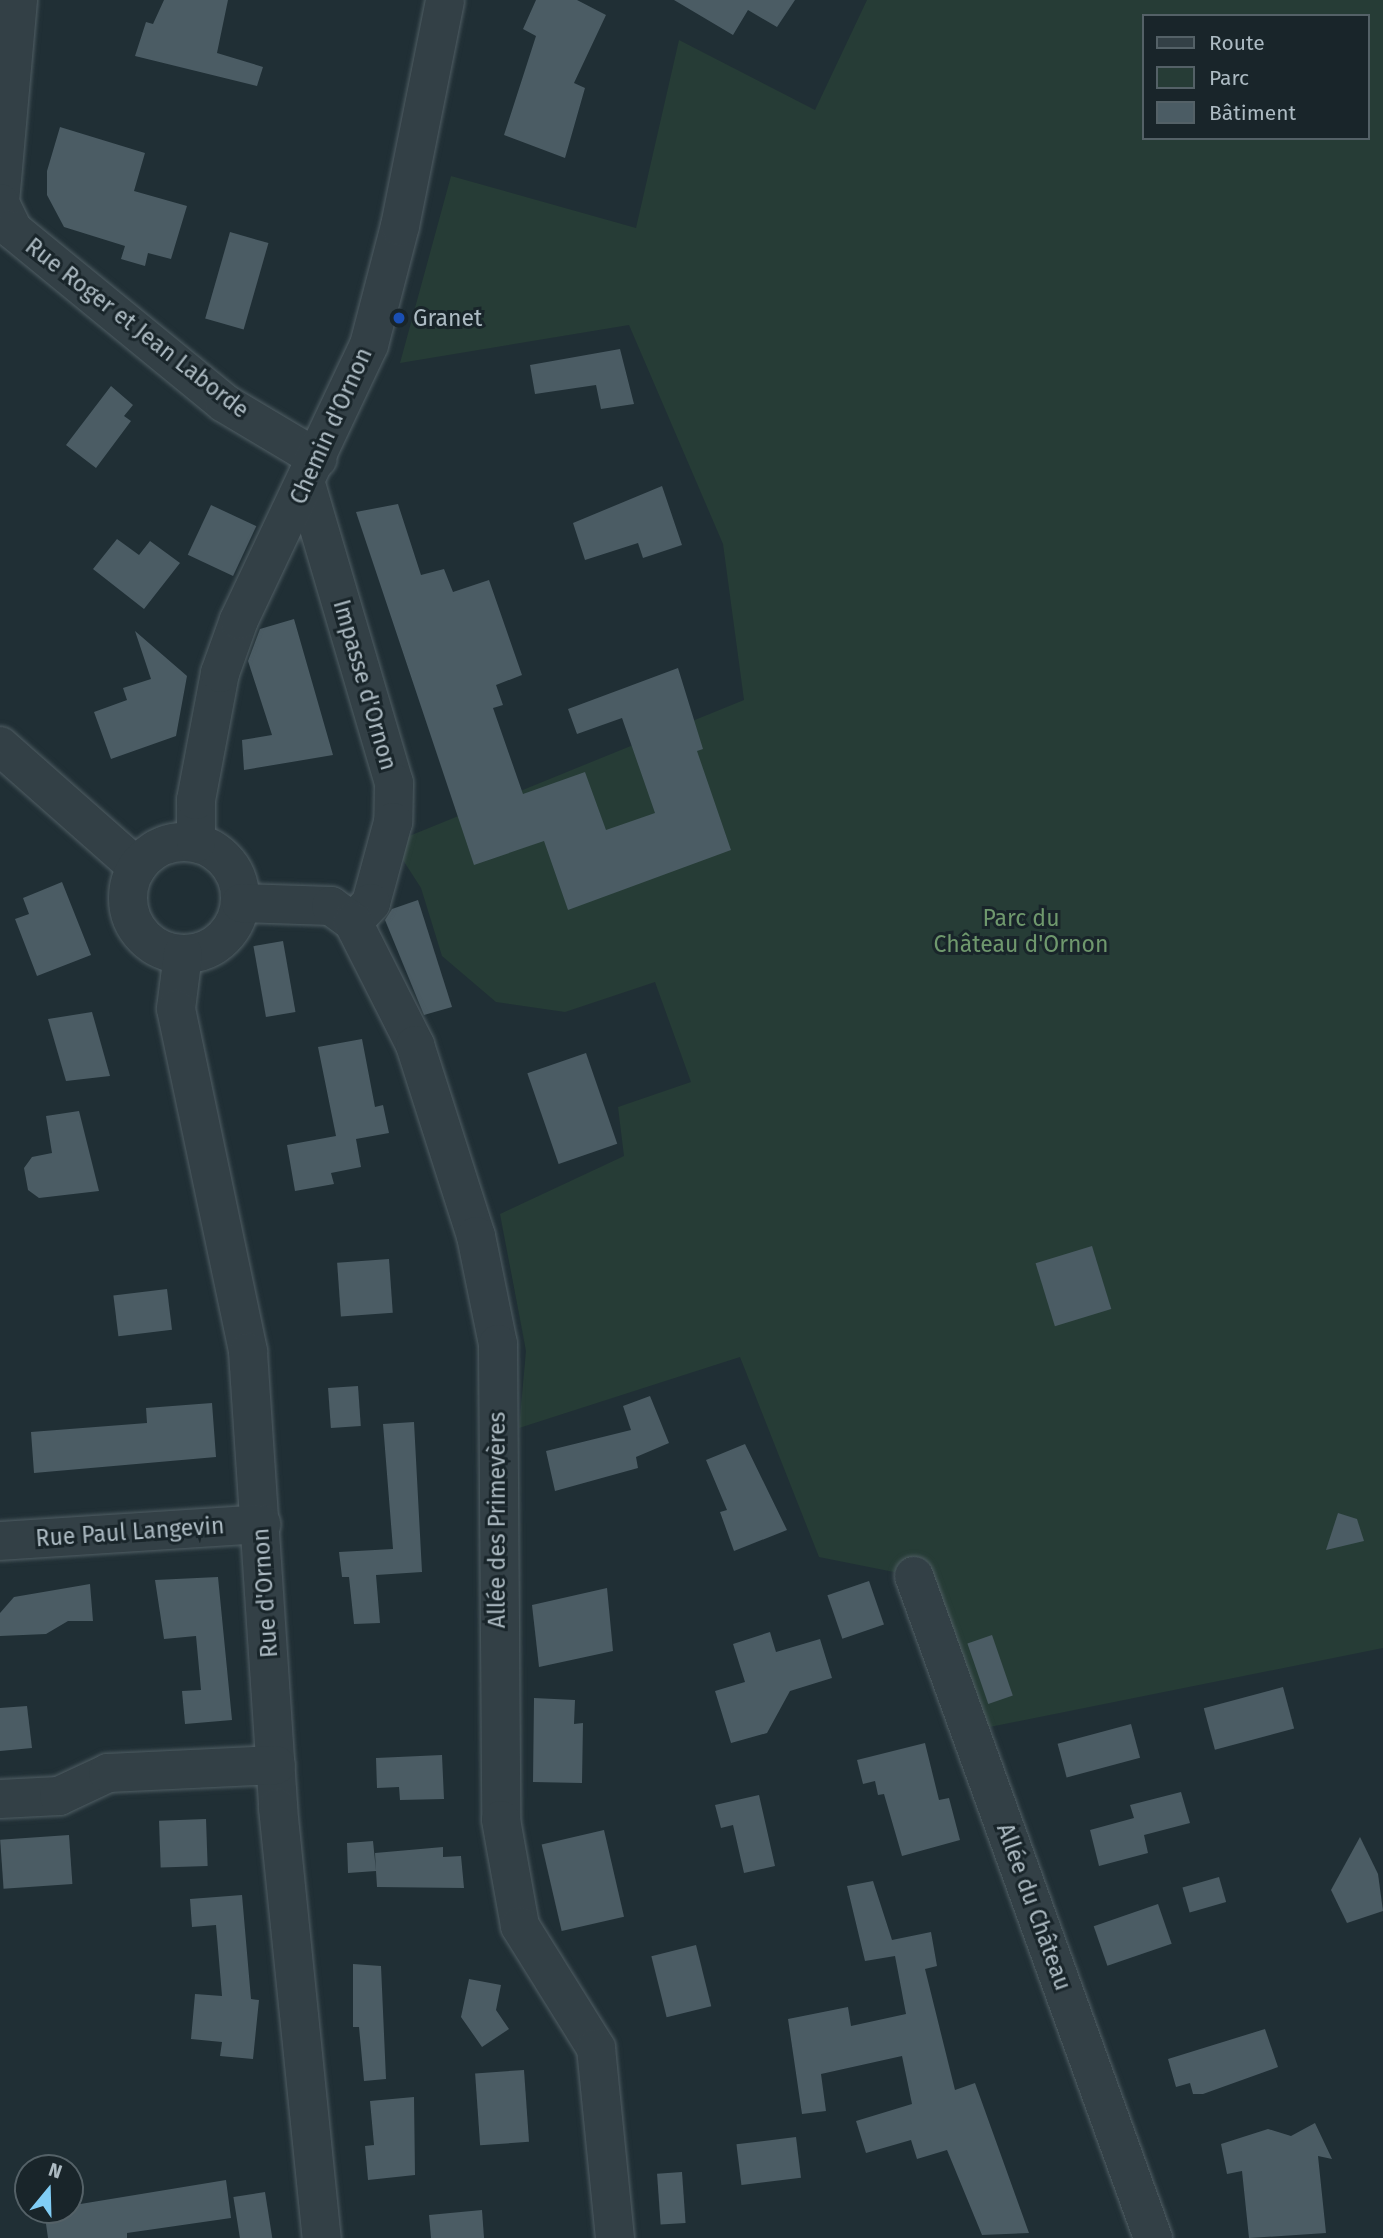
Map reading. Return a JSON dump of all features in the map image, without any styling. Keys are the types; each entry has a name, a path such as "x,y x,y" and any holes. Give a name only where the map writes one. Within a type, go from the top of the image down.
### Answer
{"street":[{"name":"Rue Roger et Jean Laborde","path":"18,0 0,203 13,230 312,472"},
{"name":"Chemin d'Ornon","path":"196,843 195,800 220,673 239,620 312,472 386,289 445,0"},
{"name":"Impasse d'Ornon","path":"312,472 394,783 393,822 371,904 353,922"},
{"path":"0,746 137,867"},
{"path":"196,843 211,848 234,871 241,903 222,940 183,954 151,943 131,916 128,900 137,867 162,846 196,843"},
{"path":"241,903 331,906 353,922"},
{"name":"Allée des Primevères","path":"353,922 415,1045 476,1236 495,1330 500,1820 520,1926 596,2048 615,2238"},
{"name":"Rue d'Ornon","path":"183,954 176,1009 238,1286 261,1524 276,1765 322,2238"},
{"name":"Rue Paul Langevin","path":"0,1541 261,1524"},
{"name":"Allée du Château","path":"914,1576 1153,2238"},
{"path":"0,1800 60,1796 108,1773 276,1765"}],"green space":[{"name":"Parc du Château d'Ornon","path":"867,0 1383,0 1383,1648 970,1731 914,1576 819,1557 740,1357 519,1428 526,1351 500,1214 624,1156 618,1107 691,1082 655,982 565,1012 496,1002 442,956 421,888 392,843 744,700 723,544 629,325 400,363 451,176 636,228 679,40 815,110"}],"building":[{"path":"164,0 228,0 217,53 263,67 257,86 135,56 146,22 153,24"},
{"path":"536,0 577,0 606,15 574,83 585,88 565,158 504,135 536,36 523,29"},
{"path":"674,0 795,0 777,27 748,10 733,35"},
{"path":"60,127 145,153 134,191 187,206 171,259 148,253 145,266 121,259 125,246 64,227 47,195 47,171"},
{"path":"230,232 268,243 244,330 205,319"},
{"path":"620,349 634,404 601,409 596,385 535,394 530,365"},
{"path":"111,386 133,405 124,416 131,421 96,468 66,445"},
{"path":"662,486 682,545 643,558 638,543 585,560 573,523"},
{"path":"398,504 421,575 444,569 453,592 489,580 522,675 496,685 503,705 493,708 523,794 585,772 606,830 655,813 622,718 577,734 568,709 678,668 703,749 697,751 731,850 568,910 544,841 474,865 356,512"},
{"path":"211,505 256,526 233,576 188,555"},
{"path":"117,539 139,555 150,541 180,563 144,609 93,569"},
{"path":"294,619 333,755 244,770 242,740 272,735 248,661 260,629"},
{"path":"135,631 187,676 176,736 111,759 94,712 127,700 123,688 151,679"},
{"path":"62,882 91,955 37,976 15,919 29,914 23,898"},
{"path":"418,900 452,1007 424,1015 385,920 392,909"},
{"path":"283,941 296,1012 266,1017 253,946"},
{"path":"92,1012 110,1076 66,1081 48,1019"},
{"path":"362,1039 375,1107 383,1105 389,1133 356,1139 361,1167 331,1173 334,1184 295,1191 287,1145 336,1136 318,1047"},
{"path":"586,1053 617,1144 559,1164 527,1073"},
{"path":"79,1111 99,1191 39,1198 28,1190 24,1168 32,1157 52,1153 46,1116"},
{"path":"1092,1246 1111,1309 1055,1326 1036,1263"},
{"path":"389,1259 393,1313 341,1316 337,1263"},
{"path":"167,1289 172,1330 118,1336 113,1296"},
{"path":"358,1386 361,1426 331,1428 328,1388"},
{"path":"650,1396 669,1443 636,1457 638,1468 555,1491 546,1451 631,1430 623,1406"},
{"path":"212,1403 216,1457 34,1473 31,1432 147,1423 146,1408"},
{"path":"414,1422 422,1572 376,1575 380,1623 354,1624 349,1577 342,1577 339,1552 393,1549 383,1424"},
{"path":"745,1444 787,1530 734,1551 720,1512 727,1510 706,1460"},
{"path":"1338,1513 1357,1519 1364,1541 1326,1550"},
{"path":"218,1577 232,1720 185,1724 182,1691 201,1690 196,1636 164,1639 155,1580"},
{"path":"869,1581 884,1624 842,1639 827,1595"},
{"path":"90,1584 93,1621 68,1621 46,1634 0,1636 0,1613 14,1597"},
{"path":"607,1588 613,1651 539,1667 532,1605"},
{"path":"770,1632 776,1652 820,1639 832,1678 790,1691 767,1733 731,1743 715,1691 745,1682 733,1644"},
{"path":"992,1635 1013,1696 988,1704 967,1643"},
{"path":"1283,1687 1294,1729 1215,1750 1204,1708"},
{"path":"534,1698 575,1700 574,1724 583,1723 582,1783 533,1782"},
{"path":"27,1706 32,1748 0,1751 0,1708"},
{"path":"1131,1724 1140,1758 1067,1777 1058,1744"},
{"path":"925,1743 939,1800 949,1798 960,1840 902,1856 884,1794 878,1795 875,1781 863,1784 857,1760"},
{"path":"442,1755 444,1799 400,1800 399,1787 377,1788 376,1758"},
{"path":"1181,1792 1190,1823 1144,1835 1148,1853 1099,1866 1090,1830 1134,1818 1130,1805"},
{"path":"759,1795 775,1866 744,1873 733,1825 721,1828 715,1805"},
{"path":"206,1819 208,1866 161,1868 159,1821"},
{"path":"604,1830 624,1917 562,1931 542,1844"},
{"path":"69,1835 72,1884 4,1889 0,1840"},
{"path":"1360,1837 1378,1874 1383,1911 1347,1923 1331,1890"},
{"path":"373,1841 376,1871 348,1873 347,1843"},
{"path":"443,1847 443,1857 461,1856 464,1888 377,1887 375,1853"},
{"path":"1219,1877 1226,1902 1190,1912 1182,1887"},
{"path":"873,1881 892,1940 931,1932 937,1966 925,1969 955,2090 975,2083 1029,2233 982,2235 947,2150 917,2159 911,2140 866,2153 856,2121 912,2104 902,2056 821,2074 826,2111 802,2114 788,2019 848,2007 851,2026 906,2014 895,1956 865,1961 847,1886"},
{"path":"242,1895 251,1999 259,2000 253,2059 220,2056 222,2042 191,2039 195,1994 222,1996 216,1925 192,1927 190,1899"},
{"path":"1158,1904 1172,1944 1107,1966 1094,1926"},
{"path":"696,1945 711,2006 667,2017 651,1956"},
{"path":"353,1964 381,1966 386,2079 364,2081 359,2027 353,2027"},
{"path":"469,1979 501,1985 496,2010 509,2029 482,2047 461,2017"},
{"path":"1265,2029 1278,2067 1203,2094 1193,2094 1190,2083 1176,2087 1168,2059"},
{"path":"524,2070 529,2142 480,2145 475,2073"},
{"path":"414,2097 415,2175 368,2180 365,2146 374,2145 370,2101"},
{"path":"1315,2123 1332,2159 1318,2156 1326,2233 1249,2238 1242,2171 1227,2174 1221,2144 1268,2129 1291,2136"},
{"path":"796,2137 801,2178 741,2185 736,2144"},
{"path":"682,2172 686,2223 661,2225 657,2174"},
{"path":"226,2180 231,2218 127,2233 127,2238 48,2238 46,2224 84,2224 84,2203"},
{"path":"265,2192 272,2238 240,2238 233,2197"},
{"path":"482,2210 484,2238 431,2238 429,2215"}],"place":[{"name":"Granet","path":"399,318"}]}
